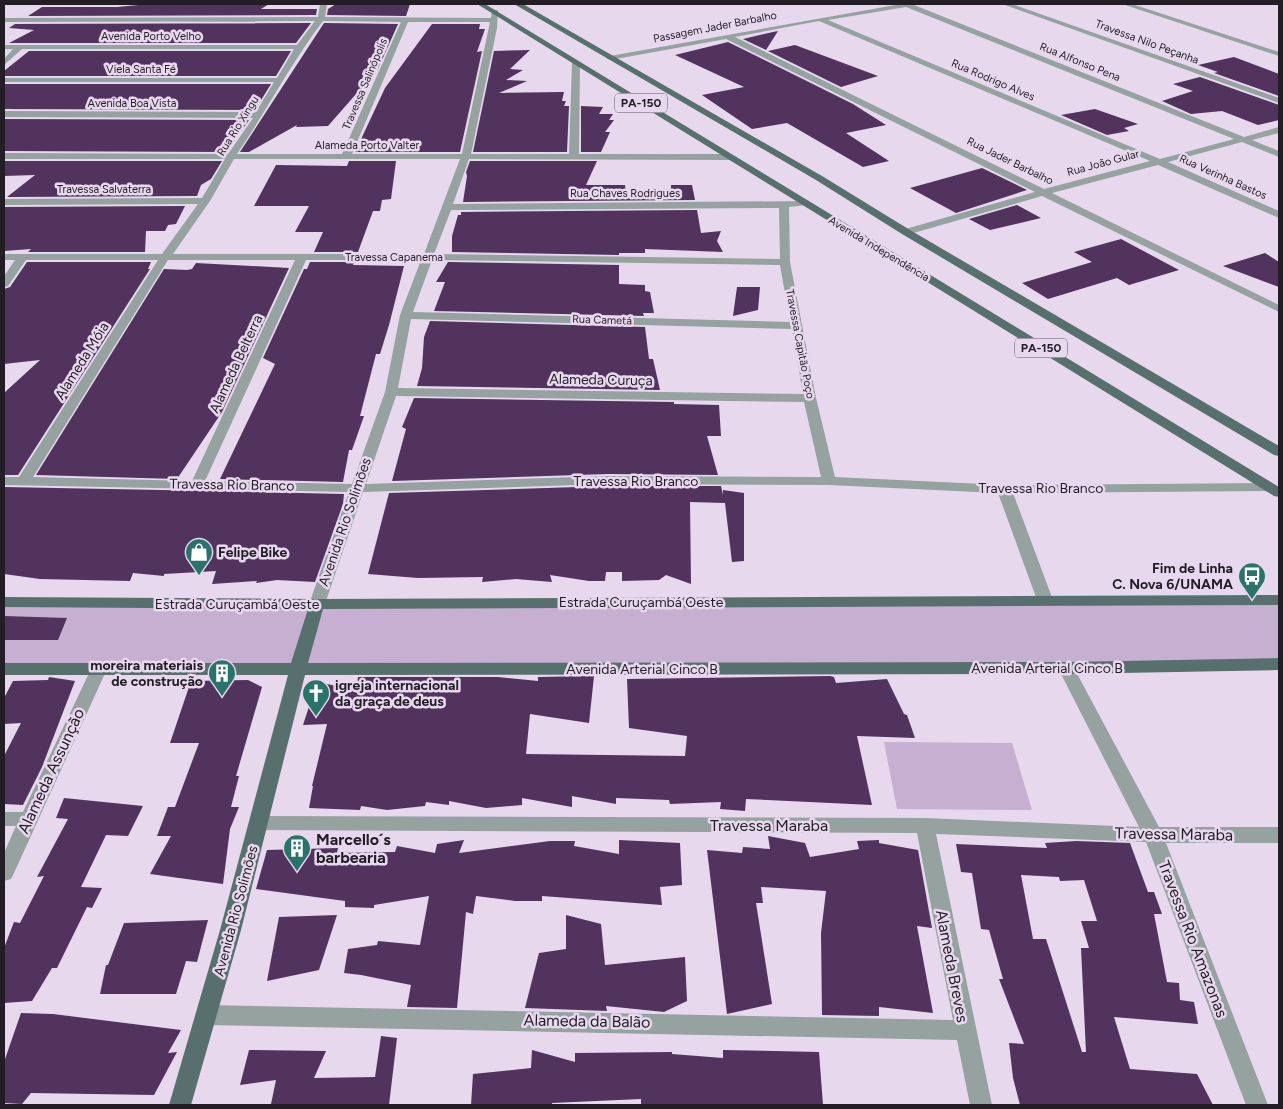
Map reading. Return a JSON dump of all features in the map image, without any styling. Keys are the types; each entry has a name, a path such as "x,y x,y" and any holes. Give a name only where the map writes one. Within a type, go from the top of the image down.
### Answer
{"main road":[{"name":"Avenida Independência","path":"480,4 494,20 576,63 1274,490"},
{"name":"PA-150","path":"518,4 819,178 906,232 1279,452"},
{"name":"Estrada Curuçambá Oeste","path":"4,602 316,604 1279,600"},
{"name":"Avenida Rio Solimões","path":"180,1105 208,1015 259,823 296,669 316,604"},
{"name":"Avenida Arterial Cinco B","path":"4,669 1066,668 1279,664"}],"street":[{"name":"Rua Rio Xingu","path":"165,257 205,201 231,156 259,115 278,80 299,47 321,18 323,4"},
{"name":"Passagem Jader Barbalho","path":"610,58 909,4"},
{"name":"Rua Alfonso Pena","path":"909,4 1279,154"},
{"name":"Travessa Nilo Peçanha","path":"1006,4 1279,101"},
{"path":"1126,4 1279,54"},
{"path":"4,20 321,18 494,20"},
{"name":"Rua Rodrigo Alves","path":"820,19 1157,161"},
{"name":"Travessa Salinópolis","path":"346,156 405,20"},
{"name":"Avenida Rio Solimões","path":"316,604 391,392 406,315 466,156 494,20"},
{"name":"Rua Jader Barbalho","path":"729,37 1279,309"},
{"name":"Avenida Porto Velho","path":"4,47 299,47"},
{"path":"4,63 20,47"},
{"path":"574,156 576,63"},
{"name":"Viela Santa Fé","path":"4,80 278,80"},
{"name":"Avenida Boa Vista","path":"4,114 259,115"},
{"name":"Rua João Gular","path":"906,232 1157,161 1279,130"},
{"name":"Alameda Porto Valter","path":"4,156 730,157"},
{"name":"Rua Verinha Bastos","path":"1157,161 1279,215"},
{"name":"Travessa Salvaterra","path":"4,202 205,201"},
{"name":"Rua Chaves Rodrigues","path":"448,207 784,205 803,203"},
{"name":"Travessa Capitão Poço","path":"784,205 785,262 810,398 829,481"},
{"path":"4,284 23,256"},
{"name":"Travessa Capanema","path":"4,257 427,257 785,262"},
{"name":"Alameda Móia","path":"24,481 165,257"},
{"name":"Alameda Belterra","path":"197,484 302,257"},
{"name":"Rua Cametá","path":"406,315 797,326"},
{"name":"Alameda Curuça","path":"391,392 810,398"},
{"name":"Travessa Rio Branco","path":"4,481 357,488 608,480 829,481 1004,489 1274,490"},
{"path":"1004,489 1045,600"},
{"name":"Travessa Rio Amazonas","path":"1066,668 1152,835 1258,1105"},
{"name":"Alameda Assunção","path":"4,873 99,669"},
{"path":"4,819 28,819"},
{"name":"Travessa Maraba","path":"259,823 925,826 1152,835 1279,836"},
{"name":"Alameda Breves","path":"925,826 981,1105"},
{"name":"Alameda da Balão","path":"208,1015 965,1030"}],"shaded area":[{"path":"1279,601 1279,661 4,669 4,602 317,604"},
{"path":"884,742 1012,743 1032,810 897,809"}],"building":[{"path":"149,4 269,4 261,9 317,9 316,15 28,16 42,7 117,7"},
{"path":"336,4 410,4 406,16 327,15 328,9"},
{"path":"311,23 296,43 9,43 34,30 9,28 15,24"},
{"path":"324,23 398,24 378,69 328,126 296,127 297,125 249,152 240,152"},
{"path":"432,24 480,24 479,29 485,29 477,52 482,51 460,152 355,152 385,88"},
{"path":"778,31 766,50 743,39 773,32"},
{"path":"728,42 853,104 886,125 846,133 889,161 863,167 787,123 752,129 702,95 744,87 675,55"},
{"path":"795,45 878,76 841,87 768,51"},
{"path":"530,50 510,69 523,70 506,80 527,81 499,93 564,92 562,101 566,101 564,106 569,106 567,152 473,152 494,51"},
{"path":"29,51 291,51 276,76 4,76 4,71"},
{"path":"1234,57 1279,74 1279,96 1214,73 1218,72 1198,65"},
{"path":"1200,77 1279,105 1279,120 1258,125 1222,111 1191,114 1162,101 1193,91 1173,84"},
{"path":"4,84 271,84 255,110 4,109"},
{"path":"581,106 603,107 599,114 613,114 609,120 614,120 605,132 610,132 601,152 581,152"},
{"path":"1095,109 1138,124 1124,128 1129,131 1107,135 1061,115"},
{"path":"4,119 249,120 227,152 4,151"},
{"path":"4,161 222,161 211,179 201,185 197,196 7,197 35,175 4,176"},
{"path":"349,161 396,161 391,199 382,200 380,211 373,211 358,252 314,252 323,232 295,232 309,206 254,206 276,165 347,166"},
{"path":"470,161 597,161 586,185 625,185 626,194 671,192 671,185 692,185 695,200 463,202 466,172"},
{"path":"982,168 1027,190 956,213 910,188"},
{"path":"1017,205 1041,218 990,230 969,219"},
{"path":"185,206 176,224 168,225 165,231 146,231 145,252 28,252 31,249 4,251 4,207"},
{"path":"697,210 701,233 721,231 717,241 723,252 645,249 645,253 619,253 619,255 452,252 452,236 458,215 461,215 461,212"},
{"path":"1121,239 1179,270 1129,285 1117,278 1048,299 1022,283 1092,262 1074,252"},
{"path":"1265,253 1279,262 1279,287 1223,266"},
{"path":"27,262 151,262 148,269 150,269 18,475 4,475 4,393 40,360 4,364 4,289 10,287"},
{"path":"310,262 354,262 353,265 404,266 380,354 376,354 360,416 364,416 352,450 349,450 343,482 220,479 275,364 263,358 304,269 307,269"},
{"path":"448,262 619,265 619,284 645,285 645,291 650,292 654,313 643,313 644,316 434,311 445,282 436,282"},
{"path":"196,263 289,268 222,412 177,479 36,475 164,269 187,270 192,269"},
{"path":"737,287 760,287 758,310 733,316"},
{"path":"430,321 645,327 649,359 653,359 660,390 417,386 422,368 424,337"},
{"path":"414,398 674,402 674,404 719,405 721,436 707,436 718,475 608,474 392,481 406,429 402,427"},
{"path":"608,486 721,486 723,495 723,490 744,493 744,561 732,562 725,503 690,502 691,584 666,575 659,580 622,581 622,572 606,572 605,581 589,581 550,575 552,582 516,579 482,582 483,577 418,578 368,574 389,493"},
{"path":"4,487 344,494 343,504 315,582 277,580 256,583 257,581 212,584 216,571 164,574 164,576 133,573 130,581 40,579 4,574"},
{"path":"4,616 67,618 58,640 4,640"},
{"path":"594,676 589,723 530,714 526,754 685,756 687,736 629,728 627,679 830,676 834,677 836,683 887,679 904,714 907,715 915,738 857,736 872,805 746,799 745,811 720,809 721,802 670,804 669,800 616,798 616,804 572,796 572,807 522,798 522,805 486,808 449,801 449,805 426,802 425,806 387,810 361,806 360,810 309,808 312,786 327,724 303,725 317,682 356,690 358,677 498,677 538,681 538,677"},
{"path":"49,677 75,681 42,767 23,805 4,804 4,756 21,723 4,724 4,698 13,681 48,680"},
{"path":"248,680 262,687 236,776 239,776 231,807 239,807 230,829 223,884 150,874 171,836 157,836 168,807 175,807 199,743 170,743 191,681"},
{"path":"64,798 143,806 128,836 106,835 81,887 102,888 92,908 87,907 57,968 52,968 32,1001 4,1003 4,948 14,922 20,923 44,876 37,877 68,819 56,818"},
{"path":"768,836 805,843 810,857 859,849 857,841 879,840 879,843 918,850 932,928 917,926 933,1013 879,1007 879,1016 822,1015 821,933 826,891 761,887 763,903 756,903 772,1004 727,1014 707,850 742,853 743,847 770,849"},
{"path":"464,840 459,853 550,841 575,841 574,846 619,854 619,840 680,843 682,885 660,887 662,905 542,896 542,901 515,901 476,896 473,914 466,912 457,1008 407,1007 411,985 344,973 348,949 377,945 378,941 420,945 429,896 374,905 374,908 345,907 345,901 256,889 267,850 338,848 337,853 395,852 397,846 435,853 437,844"},
{"path":"1076,841 1130,843 1148,892 1154,892 1162,914 1154,914 1167,982 1179,983 1180,1000 1194,1002 1198,1024 1114,1017 1130,1069 1197,1074 1213,1105 1020,1105 1013,1078 1009,1043 1024,1044 999,979 1003,979 989,930 981,929 972,873 961,872 956,844 1047,848 1045,843","holes":["1021,875 1059,877 1060,881 1084,880 1097,921 1081,921 1089,948 1081,948 1086,1052 1082,1052 1046,939 1033,939"]},
{"path":"337,915 319,970 267,981 279,917"},
{"path":"566,915 601,924 605,965 685,957 687,1001 664,1012 606,1006 607,1011 525,1008 539,953 566,949"},
{"path":"208,920 197,962 186,961 176,994 100,994 106,965 108,965 124,923"},
{"path":"21,1013 53,1014 181,1030 168,1053 177,1052 154,1095 31,1093 22,1104 4,1103 4,1062"},
{"path":"381,1036 397,1038 389,1105 271,1104 276,1080 240,1085 249,1050 326,1051 314,1078 375,1077"},
{"path":"532,1050 575,1062 575,1053 672,1052 672,1054 723,1058 723,1050 819,1052 823,1105 641,1105 641,1099 552,1103 552,1105 471,1105 473,1074 531,1068"}],"place":[{"name":"Felipe Bike","path":"199,576"},
{"name":"Fim de Linha C. Nova 6/UNAMA","path":"1252,600"},
{"name":"moreira materiais de construção","path":"222,697"},
{"name":"igreja internacional da graça de deus","path":"316,717"},
{"name":"Marcello´s barbearia","path":"297,872"}]}
